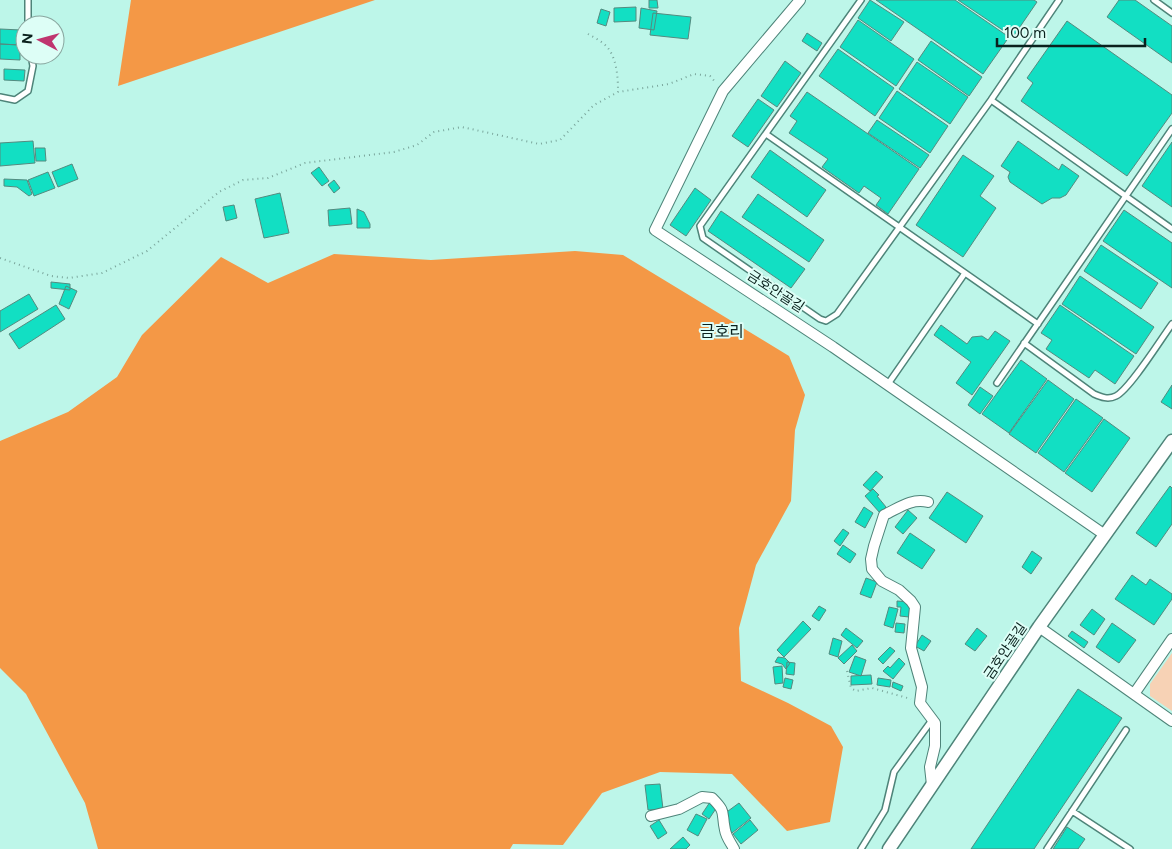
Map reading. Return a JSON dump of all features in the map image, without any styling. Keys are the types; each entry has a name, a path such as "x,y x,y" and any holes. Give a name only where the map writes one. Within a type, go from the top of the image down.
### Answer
{"street":[{"name":"금호안골길","path":"800,0 723,91 655,230 888,385 1105,535"},
{"name":"금호안골길","path":"894,847 932,785 1039,628 1172,440"},
{"path":"928,502 919,500 909,502 884,515 871,559 872,569 882,581 898,590 915,607 911,648 922,687 920,703 935,723 936,746 930,767 932,785"},
{"path":"1039,628 1172,721"},
{"path":"1134,694 1172,639"},
{"path":"650,816 679,809 702,797 712,798 721,806 725,817 725,830 734,849"}],"lane":[{"path":"28,0 28,15"},
{"path":"861,0 700,226 703,238 820,319 826,321 837,314 991,100 1059,0"},
{"path":"1154,0 1172,13"},
{"path":"0,97 15,100 28,91 33,65"},
{"path":"991,100 1172,229"},
{"path":"997,383 1172,129"},
{"path":"766,134 1038,324"},
{"path":"888,385 965,272"},
{"path":"1024,344 1094,394 1108,398 1117,396 1127,386 1172,324"},
{"path":"861,849 885,810 894,772 933,720"},
{"path":"1047,849 1126,730"},
{"path":"1072,811 1130,849"}],"path":[{"path":"588,34 608,49 614,61 618,80 618,92"},
{"path":"0,258 51,276 69,278 102,273 147,251 219,192 243,180 268,178 305,163 394,152 417,145 434,132 462,127 539,144 560,140 594,105 618,92 669,84 694,74 710,76 723,91"},
{"path":"847,671 851,688 856,691 872,688 883,690 920,703"}],"shaded area":[{"path":"131,0 375,0 118,86"},
{"path":"575,251 623,255 789,356 805,395 795,430 791,501 756,565 739,628 741,681 831,726 843,747 830,822 787,831 732,774 660,772 602,793 563,845 513,844 510,849 98,849 85,803 26,694 0,668 0,441 68,412 117,377 142,335 221,257 268,283 334,254 431,260"},
{"path":"1172,653 1172,711 1150,696 1150,684"}],"building":[{"path":"649,0 657,0 658,8 649,8"},
{"path":"870,0 904,22 891,41 858,18"},
{"path":"876,0 955,0 1009,37 983,74"},
{"path":"958,0 1034,0 1037,2 1013,37"},
{"path":"1119,0 1135,0 1172,26 1172,63 1107,17"},
{"path":"636,7 636,21 614,22 614,8"},
{"path":"641,8 657,11 654,30 639,28"},
{"path":"601,9 610,12 606,26 597,23"},
{"path":"653,13 691,17 688,39 650,35"},
{"path":"858,20 914,59 896,86 840,47"},
{"path":"1067,21 1172,95 1172,113 1127,176 1021,101 1033,83 1027,78"},
{"path":"0,29 15,30 15,45 0,44"},
{"path":"807,33 822,43 817,51 802,41"},
{"path":"931,41 982,77 969,96 918,60"},
{"path":"0,44 15,45 15,60 0,59"},
{"path":"838,49 894,88 875,116 819,76"},
{"path":"785,61 801,73 777,107 761,96"},
{"path":"917,62 968,97 950,124 899,89"},
{"path":"4,69 25,70 24,81 4,80"},
{"path":"897,91 948,126 930,153 879,118"},
{"path":"807,92 919,169 888,214 876,205 881,198 864,186 859,193 822,167 828,159 789,133 797,121 790,116"},
{"path":"758,99 774,110 748,147 732,136"},
{"path":"877,120 929,155 920,168 868,133"},
{"path":"33,141 35,163 0,166 0,143"},
{"path":"1018,141 1059,170 1062,164 1079,176 1066,195 1060,198 1052,198 1042,204 1010,182 1008,177 1010,172 1001,166"},
{"path":"1172,142 1172,207 1142,186"},
{"path":"35,148 45,148 46,161 36,161"},
{"path":"770,150 826,190 807,217 751,177"},
{"path":"963,155 994,176 980,196 996,208 963,257 916,225"},
{"path":"72,164 78,179 58,187 52,172"},
{"path":"319,167 329,181 322,186 311,173"},
{"path":"48,172 55,188 34,196 28,180"},
{"path":"4,179 27,180 32,194 29,196 17,187 4,186"},
{"path":"334,180 340,188 334,193 328,185"},
{"path":"695,188 711,200 686,236 670,225"},
{"path":"280,193 289,233 264,238 255,199"},
{"path":"758,194 824,240 809,262 742,217"},
{"path":"234,205 237,218 226,221 223,207"},
{"path":"350,208 352,224 329,226 328,210"},
{"path":"357,209 364,212 370,228 357,228"},
{"path":"1124,210 1172,243 1172,288 1103,241"},
{"path":"721,211 805,269 791,288 708,231"},
{"path":"1101,245 1158,283 1141,309 1084,271"},
{"path":"1080,276 1154,327 1136,354 1062,304"},
{"path":"51,282 70,284 70,290 51,288"},
{"path":"66,286 77,291 69,309 59,304"},
{"path":"29,294 38,309 0,332 0,311"},
{"path":"56,305 65,319 19,349 9,334"},
{"path":"1060,305 1134,356 1115,384 1095,370 1089,378 1046,349 1052,340 1041,333"},
{"path":"941,325 967,344 972,337 982,336 988,340 995,331 1010,341 972,395 956,383 971,362 934,335"},
{"path":"1021,360 1047,379 1009,433 982,414"},
{"path":"1048,380 1074,399 1036,453 1009,434"},
{"path":"1172,385 1172,409 1161,402"},
{"path":"980,387 993,396 980,414 968,405"},
{"path":"1076,399 1103,418 1064,472 1038,453"},
{"path":"1104,419 1130,438 1092,492 1065,473"},
{"path":"876,471 883,477 870,491 863,485"},
{"path":"1170,486 1172,488 1172,524 1156,547 1136,533"},
{"path":"873,489 886,507 880,513 865,496"},
{"path":"947,492 983,516 966,543 929,518"},
{"path":"864,507 873,513 865,528 855,522"},
{"path":"908,510 917,518 903,534 895,527"},
{"path":"843,529 849,533 840,546 834,541"},
{"path":"910,533 935,550 922,569 897,553"},
{"path":"843,545 856,554 850,563 837,554"},
{"path":"1032,551 1042,558 1031,574 1022,567"},
{"path":"1132,575 1146,585 1150,579 1172,594 1172,599 1154,625 1115,599"},
{"path":"866,578 877,582 871,598 860,594"},
{"path":"897,601 910,602 909,617 900,616 901,607 897,607"},
{"path":"819,606 826,610 819,621 812,616"},
{"path":"889,607 898,609 893,628 884,625"},
{"path":"1092,609 1105,619 1094,635 1080,625"},
{"path":"803,621 811,629 784,657 777,650"},
{"path":"896,623 905,624 904,633 895,632"},
{"path":"1112,623 1136,640 1119,663 1096,647"},
{"path":"846,628 863,641 857,648 841,635"},
{"path":"977,628 987,636 975,651 965,644"},
{"path":"1072,631 1088,642 1084,648 1068,636"},
{"path":"922,635 931,641 924,651 915,646"},
{"path":"833,638 842,641 838,657 829,654"},
{"path":"852,645 857,651 844,664 838,658"},
{"path":"890,647 895,651 883,664 878,659"},
{"path":"855,656 866,660 861,676 849,672"},
{"path":"778,657 785,658 790,663 786,669 782,664 775,662"},
{"path":"899,658 905,664 893,679 883,671 888,666 890,668"},
{"path":"787,662 795,663 794,675 786,674"},
{"path":"782,666 783,683 775,684 773,667"},
{"path":"871,675 872,684 851,685 851,676"},
{"path":"785,678 793,680 791,689 783,687"},
{"path":"878,678 891,680 890,687 877,685"},
{"path":"893,682 903,686 901,691 892,687"},
{"path":"1078,689 1122,718 1034,849 971,849"},
{"path":"660,784 663,809 648,810 645,785"},
{"path":"710,802 717,807 709,819 702,814"},
{"path":"739,803 751,818 732,833 728,828 724,814"},
{"path":"696,814 707,819 698,836 687,830"},
{"path":"659,820 667,833 658,839 650,826"},
{"path":"750,820 758,830 741,844 733,834"},
{"path":"1067,827 1085,839 1078,849 1053,849"},
{"path":"683,837 690,845 686,849 670,849"}],"district":[{"name":"금호리","path":"722,331"}]}
